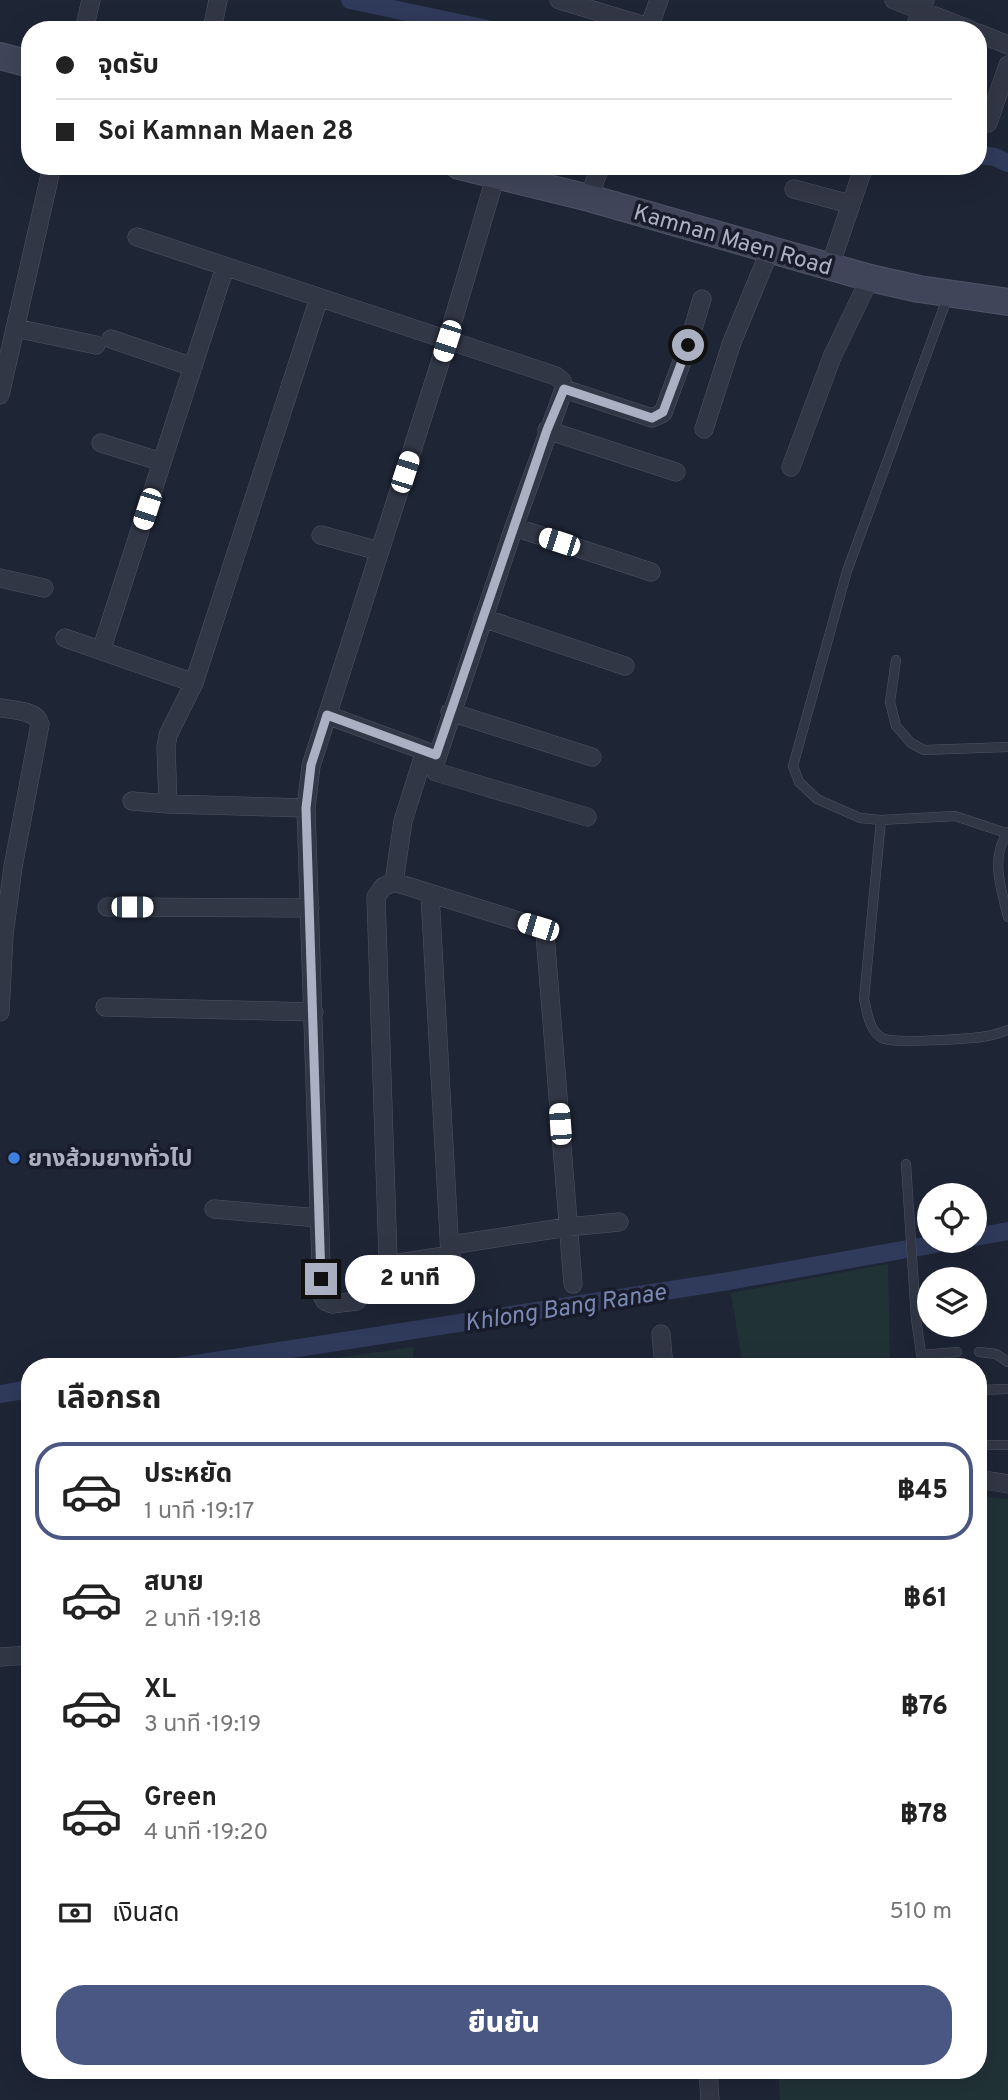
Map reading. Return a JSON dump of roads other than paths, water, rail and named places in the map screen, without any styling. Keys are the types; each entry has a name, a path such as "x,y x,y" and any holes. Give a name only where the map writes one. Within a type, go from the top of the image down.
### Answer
{"street":[{"path":"85,21 91,0"},
{"path":"214,21 218,0"},
{"path":"559,0 626,21"},
{"path":"651,21 659,0"},
{"path":"894,0 923,5 954,21"},
{"path":"987,37 1008,45"},
{"path":"0,56 21,62"},
{"path":"988,123 1008,65"},
{"path":"0,395 50,175"},
{"path":"357,1301 332,1304 325,1301 322,1295 306,808 311,765 447,341 496,175"},
{"name":"Kamnan Maen Road","path":"496,175 589,198 870,278 919,289 1008,302"},
{"path":"589,198 597,175"},
{"path":"830,266 861,175"},
{"path":"794,189 850,204"},
{"path":"137,237 556,376 562,382 564,389 547,430 450,712 430,753 403,821 394,882"},
{"path":"704,429 732,342 771,250"},
{"path":"101,651 225,267"},
{"path":"791,467 832,357 870,278"},
{"path":"168,804 168,735 194,683 319,298"},
{"path":"564,389 652,418 658,417 663,412 676,379 702,299"},
{"path":"15,328 104,342 193,367"},
{"path":"547,430 676,472"},
{"path":"101,443 162,462"},
{"path":"514,527 650,572"},
{"path":"321,535 379,551"},
{"path":"0,578 44,588"},
{"path":"483,618 625,666"},
{"path":"65,638 194,683"},
{"path":"0,708 34,715 39,718 40,724 11,881 4,935 0,1012"},
{"path":"450,712 592,757"},
{"path":"327,715 430,753"},
{"path":"430,753 436,772 587,817"},
{"path":"132,801 306,808"},
{"path":"573,1284 568,1227 545,934 538,927 394,882 383,887 376,897 388,1257 392,1262 399,1263 568,1227 619,1222"},
{"path":"430,895 452,1290"},
{"path":"107,906 310,908"},
{"path":"106,1007 314,1012"},
{"path":"214,1209 319,1218"},
{"path":"660,1334 663,1358"},
{"path":"987,1480 1008,1484"},
{"path":"0,1657 21,1656"},
{"path":"709,2079 710,2100"}],"lane":[{"path":"949,294 847,571 793,766 799,782 817,799 860,818 881,820 956,816 1007,833 998,852 999,883 1008,917"},
{"path":"896,660 890,702 896,726 911,743 924,750 1008,747"},
{"path":"881,820 864,999 868,1018 875,1032 883,1039 910,1040 987,1037 1008,1030"},
{"path":"906,1164 916,1319 922,1358"},
{"path":"922,1355 957,1352"},
{"path":"979,1352 996,1354 1008,1362"},
{"path":"987,1390 1008,1389"},
{"path":"987,1445 1008,1445"}],"waterway":[{"path":"350,0 449,21"},
{"path":"987,156 1008,163"},
{"name":"Khlong Bang Ranae","path":"987,1235 1008,1231"},
{"name":"Khlong Bang Ranae","path":"234,1358 729,1281 917,1247"},
{"name":"Khlong Bang Ranae","path":"0,1394 21,1390"}],"place":[{"name":"ยางส้วมยางทั่วไป","path":"14,1158"}]}
